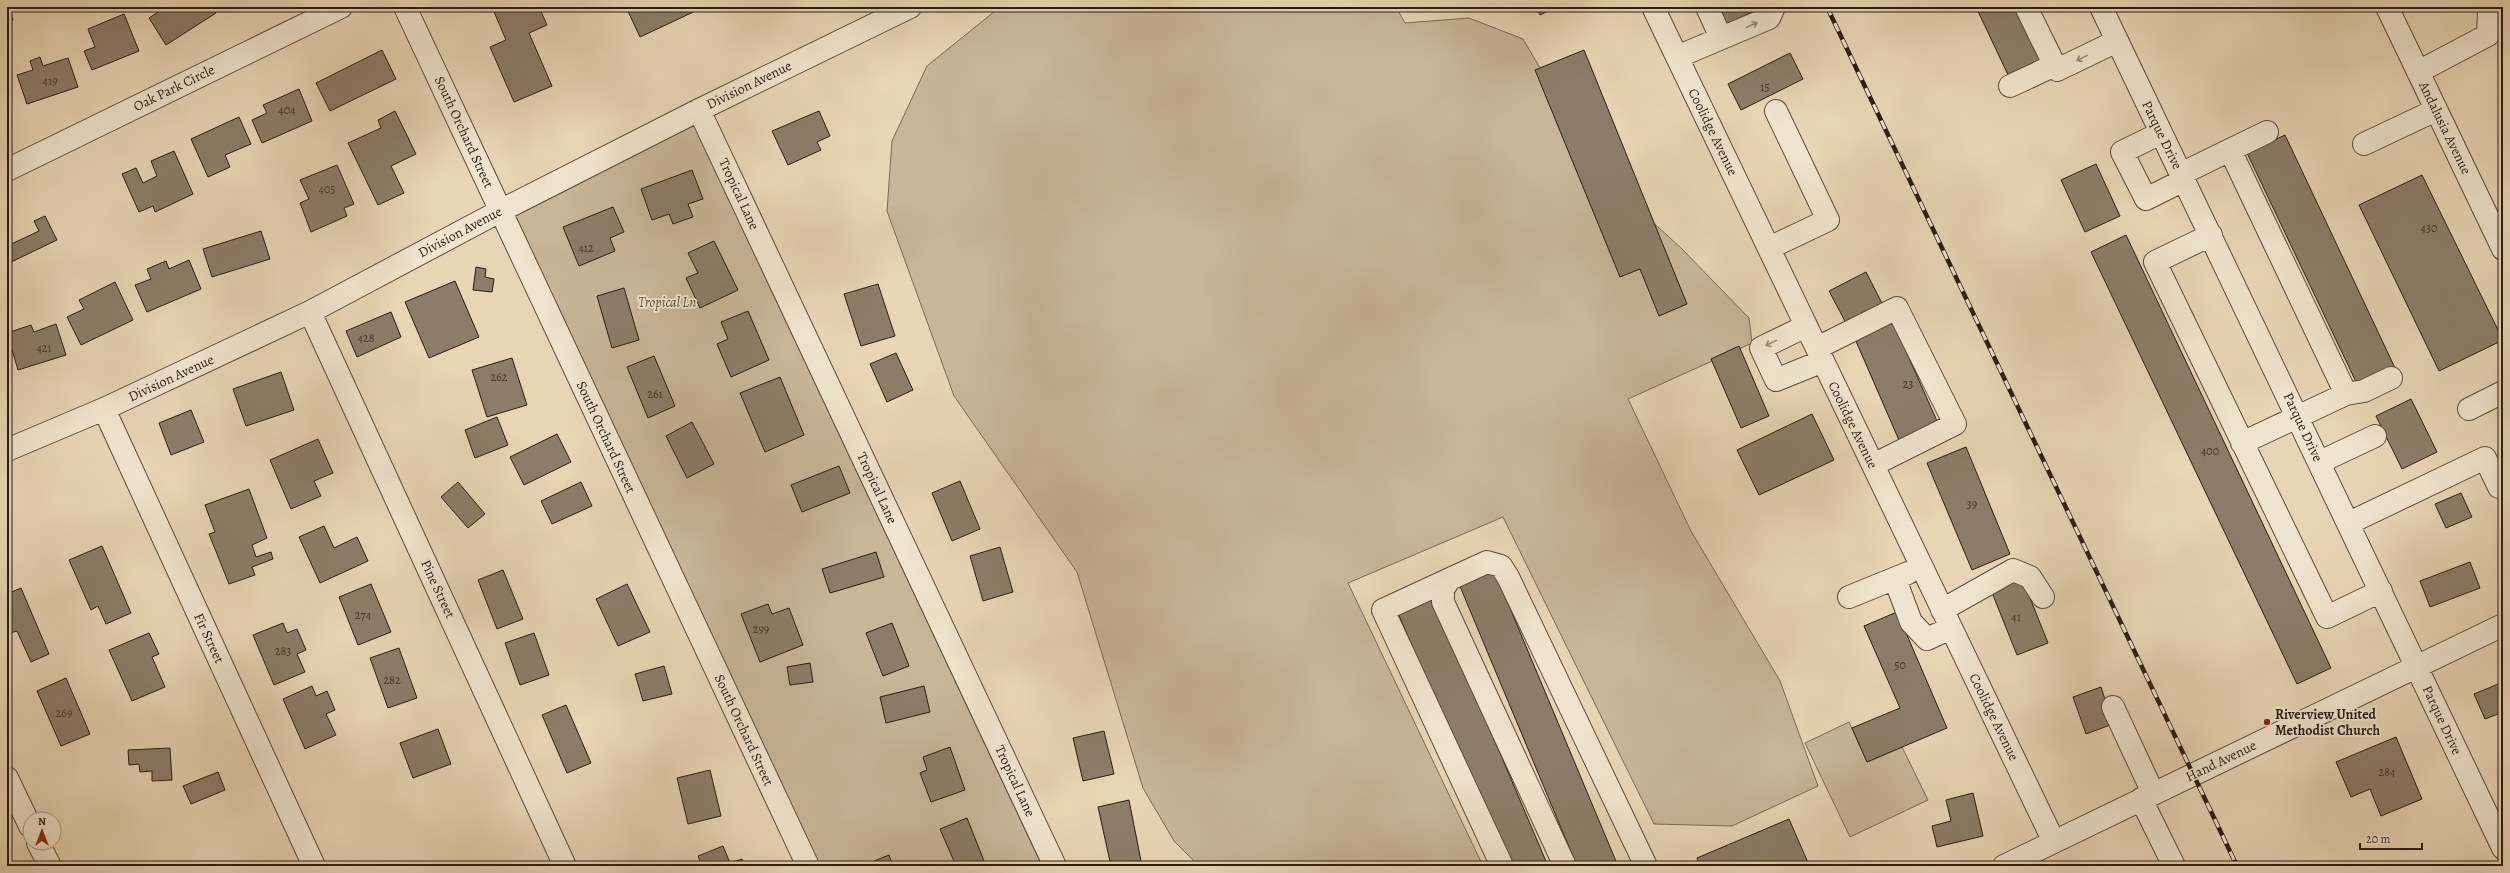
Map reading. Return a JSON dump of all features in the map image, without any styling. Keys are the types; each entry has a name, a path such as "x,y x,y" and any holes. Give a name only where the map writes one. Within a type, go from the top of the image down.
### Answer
{"street":[{"name":"Oak Park Circle","path":"7,170 341,7"},
{"name":"South Orchard Street","path":"405,7 808,866"},
{"name":"Division Avenue","path":"7,450 104,409 310,312 500,210 699,110 910,7"},
{"name":"Coolidge Avenue","path":"1653,7 2054,842"},
{"path":"1707,7 1721,38"},
{"path":"1677,57 1769,18 1774,7"},
{"path":"2026,7 2057,70 2117,41"},
{"name":"Parque Drive","path":"2101,7 2382,591 2503,848"},
{"name":"Andalusia Avenue","path":"2387,7 2503,249"},
{"path":"2418,72 2488,35 2487,8"},
{"path":"2010,86 2054,65"},
{"name":"Tropical Lane","path":"699,110 1055,866"},
{"path":"1768,248 1828,220 1776,110"},
{"path":"2364,144 2436,110"},
{"path":"2161,133 2122,152 2146,199 2230,150 2266,132"},
{"path":"2230,150 2346,394"},
{"path":"2211,235 2155,262 2327,617 2382,591"},
{"path":"1806,326 1761,348 1776,380 1897,308 1955,424 1872,465"},
{"name":"Pine Street","path":"310,312 565,866"},
{"path":"2242,443 2346,394 2364,392 2391,378"},
{"path":"2469,409 2503,392"},
{"name":"Fir Street","path":"104,409 314,866"},
{"path":"2320,462 2375,436"},
{"path":"2349,523 2485,458 2499,487"},
{"path":"1502,866 1383,610 1487,562 1501,566 1646,866"},
{"path":"1849,597 1922,568"},
{"path":"1895,579 1911,622 1927,640 1947,619 2013,570 2030,576 2043,597"},
{"path":"1450,579 1443,589 1443,602 1565,866"},
{"name":"Hand Avenue","path":"2004,866 2417,665 2503,625"},
{"path":"2113,707 2174,866"},
{"path":"7,778 23,811"},
{"path":"42,851 50,866"}],"green space":[{"path":"1000,7 1396,7 1405,23 1469,18 1523,39 1553,90 1585,160 1682,249 1749,318 1752,343 1628,399 1691,531 1780,681 1818,786 1732,826 1654,824 1503,517 1348,583 1483,866 1199,866 1174,841 1143,788 1077,572 954,396 887,211 892,141 927,66"},
{"name":"Tropical Ln","path":"694,125 1042,866 820,866 515,216"},
{"path":"1849,722 1867,762 1902,747 1928,800 1850,837 1805,743"}],"building":[{"path":"7,7 13,20 7,22"},
{"path":"166,7 212,7 216,13 166,45 149,18"},
{"path":"224,7 236,7 226,12"},
{"path":"492,7 539,7 547,25 529,33 552,86 514,102 490,47 506,40"},
{"path":"626,7 704,7 640,37"},
{"path":"1536,7 1556,7 1540,15"},
{"path":"1716,7 1763,7 1725,25"},
{"path":"1976,7 2019,7 2044,60 2009,77"},
{"path":"124,14 139,51 92,70 84,51 95,47 88,29"},
{"path":"382,50 396,79 330,111 316,83"},
{"path":"1584,50 1687,304 1659,316 1640,269 1620,277 1535,70"},
{"path":"1790,53 1803,79 1741,110 1728,84"},
{"path":"40,57 43,66 68,58 78,87 27,104 17,75 33,70 30,61"},
{"path":"299,89 312,121 262,143 252,120 267,113 263,105"},
{"path":"395,111 416,154 391,166 404,193 378,205 348,143 381,128 378,120"},
{"path":"819,111 830,136 817,142 821,150 788,165 772,131"},
{"path":"239,117 251,144 225,155 230,167 208,177 191,139"},
{"path":"2285,135 2395,368 2358,386 2247,153"},
{"path":"174,151 193,194 155,212 153,206 139,212 122,174 136,168 143,183 157,176 151,161"},
{"path":"2096,164 2120,216 2085,232 2061,180"},
{"path":"337,165 354,204 344,208 347,216 311,232 300,203 309,199 300,180"},
{"path":"692,170 703,199 688,204 693,217 673,224 669,214 652,220 641,189"},
{"path":"2422,175 2503,340 2439,371 2359,205"},
{"path":"613,207 624,232 610,238 615,251 579,266 563,227"},
{"path":"45,216 57,240 7,264 7,246 39,231 34,221"},
{"path":"261,231 270,259 212,277 203,249"},
{"path":"2126,235 2331,668 2297,684 2091,252"},
{"path":"714,241 738,290 700,308 686,278 698,273 688,253"},
{"path":"189,260 201,289 147,312 135,285 151,279 147,269 166,261 169,269"},
{"path":"476,267 486,269 485,277 494,279 492,292 473,290"},
{"path":"1866,272 1884,307 1847,325 1829,291"},
{"path":"455,281 479,337 429,358 405,302"},
{"path":"115,282 133,320 81,345 67,317 84,309 79,300"},
{"path":"878,284 895,336 861,346 844,294"},
{"path":"624,288 639,340 612,348 597,296"},
{"path":"748,311 769,360 731,377 717,344 728,339 721,322"},
{"path":"391,312 401,337 357,357 346,331"},
{"path":"1893,322 1941,430 1902,447 1855,339"},
{"path":"56,324 66,355 18,370 7,333 31,325 34,332"},
{"path":"1739,346 1769,416 1741,428 1711,359"},
{"path":"896,353 913,390 887,402 870,364"},
{"path":"654,356 675,406 648,418 627,367"},
{"path":"512,358 527,405 487,417 472,370"},
{"path":"281,372 294,410 246,426 233,389"},
{"path":"780,377 804,435 765,452 740,393"},
{"path":"2411,399 2437,452 2402,469 2376,416"},
{"path":"191,410 204,442 171,455 159,423"},
{"path":"1812,414 1834,460 1759,495 1737,450"},
{"path":"497,417 508,445 475,458 465,430"},
{"path":"692,422 714,464 687,478 666,436"},
{"path":"557,434 571,462 524,485 510,457"},
{"path":"318,439 333,473 314,481 321,496 291,509 270,460"},
{"path":"1966,447 2010,554 1972,570 1927,463"},
{"path":"839,466 850,493 802,512 791,485"},
{"path":"960,481 980,529 952,541 932,493"},
{"path":"458,482 485,514 468,528 441,497"},
{"path":"581,482 592,506 552,524 541,501"},
{"path":"249,489 267,538 252,545 256,557 271,552 273,559 252,567 255,575 229,584 209,534 215,532 205,505"},
{"path":"2461,493 2472,517 2446,528 2435,504"},
{"path":"324,526 334,548 357,537 368,561 320,583 299,537"},
{"path":"102,546 131,613 106,624 98,606 91,610 69,560"},
{"path":"1000,547 1013,592 983,601 970,556"},
{"path":"876,552 884,577 830,593 822,569"},
{"path":"2470,562 2480,588 2430,607 2420,581"},
{"path":"503,570 523,619 497,629 478,580"},
{"path":"1494,570 1618,866 1577,866 1459,584"},
{"path":"2022,578 2048,643 2017,655 1991,590"},
{"path":"371,584 391,632 358,645 339,597"},
{"path":"627,584 650,632 618,646 596,599"},
{"path":"21,588 49,654 31,662 17,631 7,634 7,594"},
{"path":"1434,598 1548,866 1506,866 1398,613"},
{"path":"768,604 772,614 789,608 803,645 760,662 741,614"},
{"path":"1897,612 1947,728 1867,762 1852,728 1900,708 1864,626"},
{"path":"283,623 287,633 297,629 306,650 297,654 305,672 274,685 253,635"},
{"path":"892,623 909,666 883,676 866,633"},
{"path":"149,633 159,654 152,657 165,687 132,701 109,650"},
{"path":"534,633 549,675 520,685 505,643"},
{"path":"399,648 417,698 388,708 370,658"},
{"path":"810,663 813,682 790,685 787,667"},
{"path":"664,666 672,694 643,701 635,674"},
{"path":"66,678 90,734 61,746 37,691"},
{"path":"2503,682 2503,712 2485,719 2474,694"},
{"path":"312,686 316,696 327,691 335,710 326,714 336,735 305,749 283,699"},
{"path":"924,686 930,712 886,723 880,697"},
{"path":"2101,687 2113,724 2086,734 2073,697"},
{"path":"566,705 591,763 567,773 542,715"},
{"path":"438,729 451,764 413,778 400,743"},
{"path":"1104,731 1114,774 1083,781 1073,738"},
{"path":"2396,737 2422,799 2381,816 2370,789 2351,797 2336,762"},
{"path":"950,747 965,790 931,802 920,773 927,770 923,757"},
{"path":"170,748 172,780 152,781 152,771 140,772 139,764 129,765 128,750"},
{"path":"710,770 721,816 688,824 677,778"},
{"path":"218,772 225,790 191,804 183,786"},
{"path":"1973,793 1983,836 1937,847 1932,826 1951,821 1946,800"},
{"path":"1129,800 1142,866 1111,866 1098,807"},
{"path":"967,818 986,866 956,866 940,829"},
{"path":"1789,819 1809,865 1700,866 1697,858"},
{"path":"723,846 730,863 742,859 745,866 702,866 698,856"},
{"path":"889,855 893,866 862,866"}],"railway":[{"path":"1827,7 2237,866"}],"place":[{"name":"Riverview United Methodist Church","path":"2267,722"}]}
